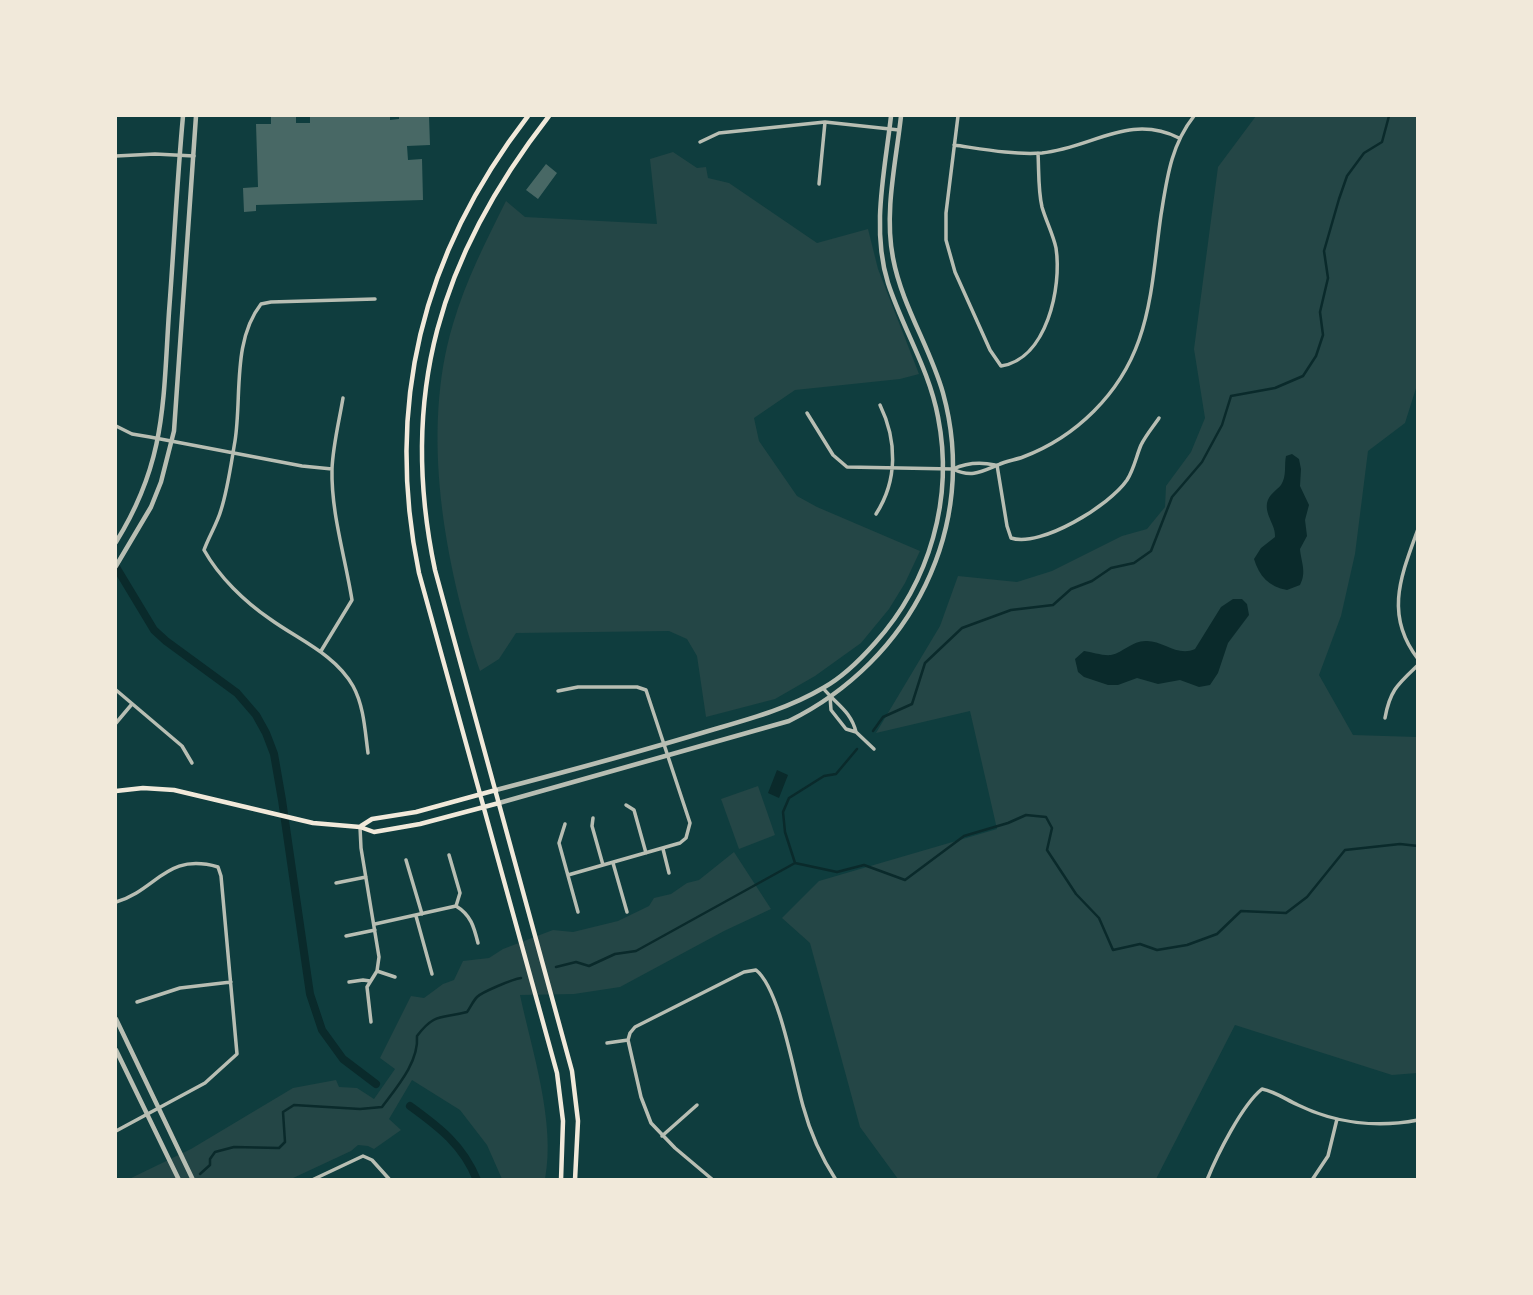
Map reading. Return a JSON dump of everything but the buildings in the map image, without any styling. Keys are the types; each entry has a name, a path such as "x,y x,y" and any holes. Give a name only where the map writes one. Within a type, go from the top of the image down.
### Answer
{"main road":[{"path":"528,116 484,178 446,252 422,321 407,407 407,494 414,547 438,641 557,1073 563,1121 561,1180"},
{"path":"548,116 496,188 460,260 443,305 432,349 423,409 422,483 430,545 572,1071 578,1121 575,1180"},
{"path":"116,791 143,788 174,790 291,818 331,826 360,827 373,832 398,829 499,803"},
{"path":"360,827 372,819 416,812 496,790"}],"street":[{"path":"116,542 139,501 159,439 183,116"},
{"path":"116,566 151,507 172,442 196,116"},
{"path":"496,790 761,716 823,688 850,669 872,646 895,619 915,586 938,518 943,469 942,443 933,395 894,299 883,258 880,220 891,116"},
{"path":"499,803 789,720 813,709 856,677 892,640 924,590 942,545 948,520 953,470 950,427 943,392 903,296 892,256 890,219 901,116"},
{"path":"958,116 945,226 950,256 990,350 1001,366 1023,357 1038,340 1047,323 1056,285 1056,248 1042,202 1038,153"},
{"path":"807,413 839,462 858,468 943,469 962,474 987,471 1037,452 1081,424 1116,386 1128,365 1145,320 1168,172 1179,138 1194,116"},
{"path":"819,184 825,122"},
{"path":"700,142 719,133 825,122 900,130"},
{"path":"954,145 1038,153 1081,145 1121,130 1136,128 1166,132 1179,138"},
{"path":"116,156 194,156"},
{"path":"369,753 362,711 354,687 344,672 321,652 251,604 204,550 221,511 233,453 243,346 248,328 261,304 375,299"},
{"path":"321,652 352,600 335,510 332,469 343,398"},
{"path":"876,514 887,497 891,469 892,433 880,405"},
{"path":"997,465 1011,538 1028,540 1080,518 1116,492 1132,473 1142,444 1159,418"},
{"path":"116,426 132,434 172,442 332,469"},
{"path":"953,470 963,465 997,465"},
{"path":"1385,719 1389,697 1418,662 1402,633 1397,595 1401,575 1418,529"},
{"path":"558,691 578,687 637,687 646,690 688,813 690,831 687,838 680,843 568,875"},
{"path":"823,688 840,703 853,721 856,732"},
{"path":"116,690 182,746 191,763"},
{"path":"830,696 831,710 846,729 856,732 874,749"},
{"path":"116,723 132,704"},
{"path":"626,805 634,810 646,853"},
{"path":"593,818 592,826 603,865"},
{"path":"565,824 559,843 578,912"},
{"path":"360,827 379,962 366,991 371,1021"},
{"path":"663,849 669,873"},
{"path":"449,855 460,892 456,906"},
{"path":"406,860 432,974"},
{"path":"613,863 626,912"},
{"path":"116,902 130,897 173,868 197,864 218,867 237,1054 205,1083 116,1131"},
{"path":"336,883 366,877"},
{"path":"375,924 456,906 471,919 478,943"},
{"path":"346,936 375,930"},
{"path":"713,1180 662,1136 645,1110 628,1040 635,1027 744,972 756,970 765,979 777,1010 809,1127 836,1180"},
{"path":"377,971 395,977"},
{"path":"349,982 370,981"},
{"path":"137,1002 180,988 231,982"},
{"path":"116,1019 193,1180"},
{"path":"607,1043 628,1040"},
{"path":"116,1049 179,1180"},
{"path":"1207,1180 1214,1163 1254,1096 1262,1089 1274,1091 1298,1105 1337,1119 1371,1124 1418,1120"},
{"path":"662,1136 697,1105"},
{"path":"1312,1180 1328,1156 1337,1119"},
{"path":"312,1180 363,1156 372,1160 390,1180"}],"shaded area":[{"path":"1256,116 1417,116 1417,385 1405,423 1368,451 1355,554 1341,616 1319,675 1353,735 1417,737 1417,1073 1392,1075 1235,1025 1156,1179 898,1179 860,1127 810,943 782,918 819,881 997,829 970,711 876,733 940,626 958,576 1017,582 1052,571 1122,536 1147,529 1165,507 1166,486 1191,452 1205,418 1194,349 1218,167"},
{"path":"673,152 697,168 706,167 708,178 729,183 817,243 868,229 878,269 919,374 900,379 795,390 754,418 759,441 797,496 920,551 889,609 861,643 815,676 775,699 706,717 697,656 687,639 669,631 516,633 499,659 480,671 467,630 447,543 438,454 438,409 443,366 453,324 470,276 506,201 525,217 657,224 650,159"},
{"path":"1292,454 1299,459 1300,486 1309,505 1305,520 1307,536 1300,549 1302,580 1300,585 1287,590 1266,580 1254,559 1261,548 1275,537 1267,503 1283,482 1286,456"},
{"path":"1233,599 1242,599 1247,604 1249,615 1228,643 1218,673 1210,685 1199,687 1180,680 1158,684 1137,678 1118,685 1108,685 1084,677 1078,672 1075,659 1084,651 1111,655 1137,642 1147,641 1183,651 1195,649 1221,607"},
{"path":"777,770 788,775 779,798 768,793"},
{"path":"758,786 775,835 739,849 721,799"},
{"path":"734,852 771,909 620,987 574,994 520,995 545,1111 548,1157 545,1179 502,1179 487,1145 460,1110 412,1080 389,1119 401,1130 374,1149 358,1145 351,1151 291,1179 127,1180 191,1149 293,1088 336,1080 339,1087 357,1088 374,1099 395,1069 380,1058 411,996 424,998 443,984 454,980 463,961 489,958 503,949 553,930 573,932 618,921 649,906 654,898 671,894 687,883 699,880"}],"waterway":[{"path":"873,731 883,717 912,704 925,663 962,628 1011,610 1053,605 1071,589 1092,581 1111,568 1134,563 1151,551 1172,497 1202,462 1222,425 1231,396 1275,388 1303,376 1316,356 1323,335 1320,312 1328,278 1324,251 1339,199 1347,176 1364,153 1382,142 1389,116"},
{"path":"116,567 154,630 237,693 256,715 266,733 274,754 282,800 310,994 322,1030 343,1059 376,1084"},
{"path":"795,863 785,832 783,812 789,798 824,776 836,774 857,749"},
{"path":"556,967 576,962 589,966 615,954 636,951 795,863 837,872 864,865 905,880 964,836 1026,815 1046,817 1052,828 1047,850 1076,894 1099,918 1113,950 1140,944 1157,950 1187,945 1217,934 1241,911 1286,913 1307,897 1345,850 1400,844 1418,846"},
{"path":"200,1174 210,1165 210,1159 215,1152 234,1147 279,1148 285,1142 283,1112 294,1105 360,1109 382,1107 411,1065 417,1036 423,1028 439,1018 467,1012 480,995 521,978"},
{"path":"410,1106 440,1129 457,1147 477,1180"}]}
